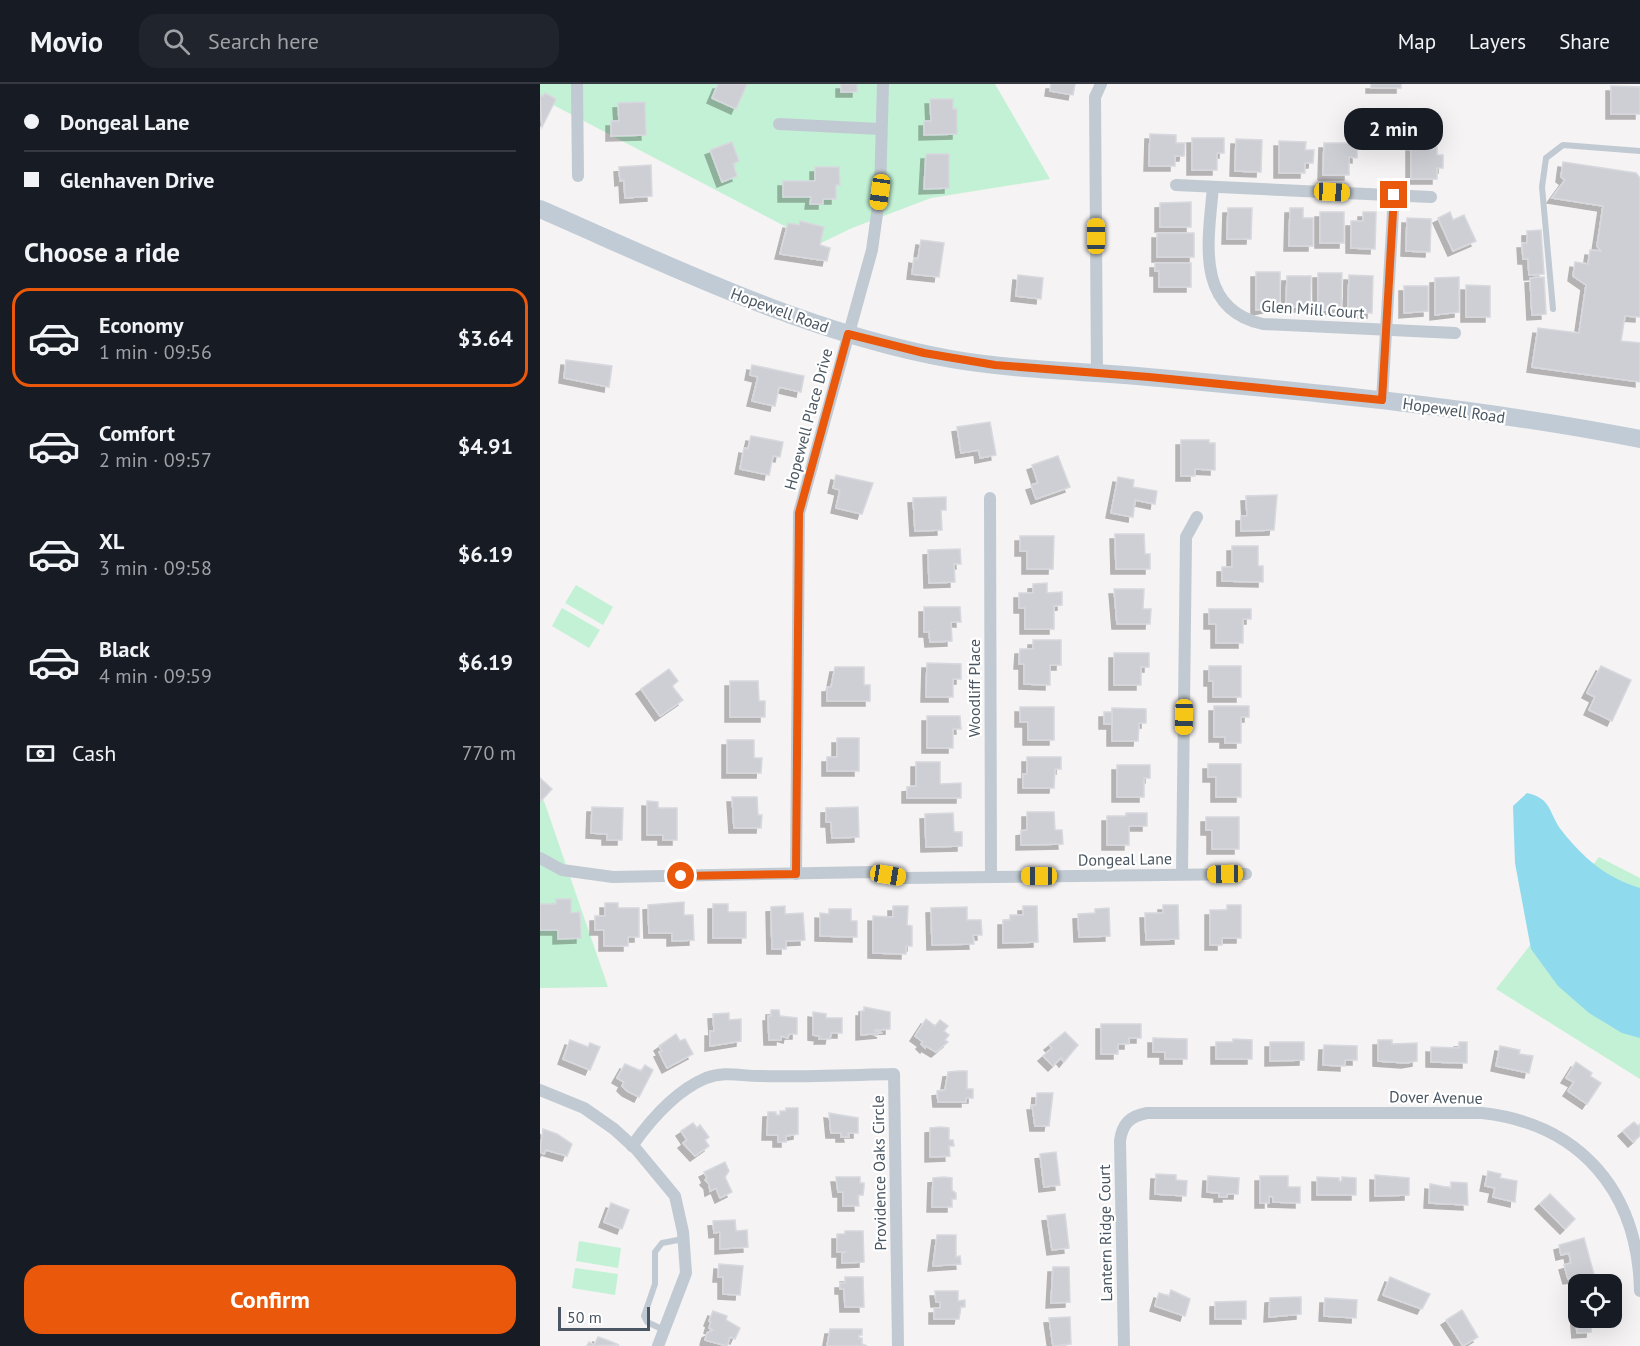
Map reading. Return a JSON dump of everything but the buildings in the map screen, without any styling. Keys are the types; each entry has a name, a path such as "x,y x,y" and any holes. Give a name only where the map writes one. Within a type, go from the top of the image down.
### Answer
{"street":[{"path":"577,84 578,176"},
{"name":"Hopewell Place Drive","path":"796,874 799,513 872,250 880,192 883,84"},
{"path":"1097,374 1095,97 1101,84"},
{"path":"779,124 880,129"},
{"path":"1176,185 1431,197"},
{"name":"Glen Mill Court","path":"1213,187 1211,272 1214,290 1224,305 1247,321 1263,324 1455,333"},
{"path":"1382,400 1394,195"},
{"name":"Hopewell Road","path":"540,209 739,297 848,334 951,359 1382,400 1640,439"},
{"name":"Woodliff Place","path":"990,498 991,877"},
{"path":"1182,874 1186,537 1197,517"},
{"name":"Dongeal Lane","path":"540,858 562,870 613,877 872,872 904,878 1246,874"},
{"name":"Providence Oaks Circle","path":"632,1146 649,1122 665,1106 705,1078 727,1073 758,1076 894,1074 898,1346"},
{"path":"540,1090 584,1108 632,1146 675,1196 684,1239 686,1273 658,1346"},
{"name":"Dover Avenue","path":"1127,1121 1136,1115 1147,1113 1451,1113 1505,1115 1530,1122 1575,1147 1598,1169 1617,1194 1630,1223 1638,1253 1640,1291"},
{"name":"Lantern Ridge Court","path":"1124,1346 1120,1141 1121,1131 1127,1121"}],"lane":[{"path":"1553,309 1542,187 1546,158 1563,145 1640,151"},
{"path":"664,1330 647,1322 644,1316 656,1284 655,1252 662,1243 684,1239"}],"green space":[{"path":"540,84 995,84 1050,179 931,198 852,228 819,244 540,98"},
{"path":"576,585 613,607 603,625 565,603"},
{"path":"562,608 600,630 589,648 552,626"},
{"path":"540,797 544,801 608,987 540,988"},
{"path":"1599,857 1640,878 1640,1079 1496,989"},
{"path":"579,1241 621,1248 618,1268 576,1261"},
{"path":"575,1268 618,1274 615,1295 572,1288"}],"water":[{"path":"1527,793 1546,803 1562,831 1588,859 1617,879 1640,888 1640,1038 1622,1033 1589,1013 1558,986 1531,949 1515,863 1513,806"}],"route":[{"path":"681,876 796,874 799,513 848,334 951,359 995,365 1071,373 1149,377 1382,400 1394,195"}]}
